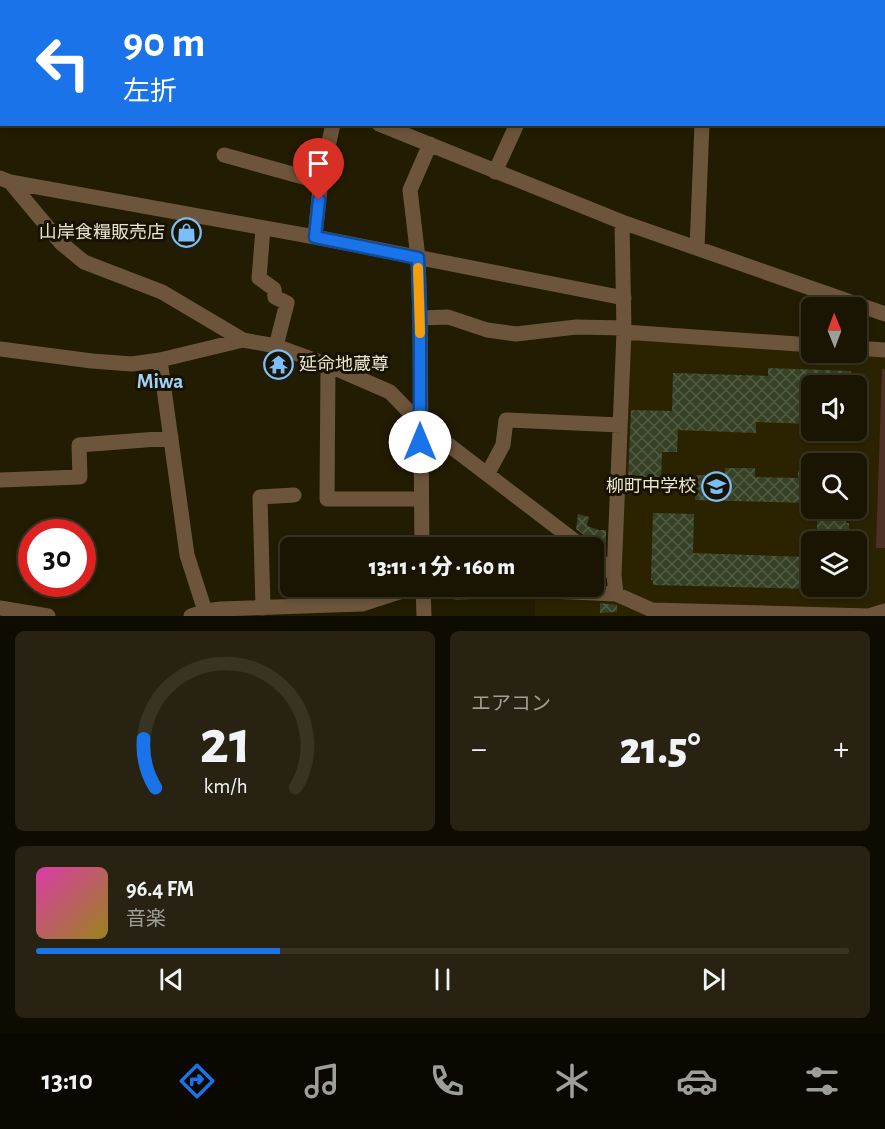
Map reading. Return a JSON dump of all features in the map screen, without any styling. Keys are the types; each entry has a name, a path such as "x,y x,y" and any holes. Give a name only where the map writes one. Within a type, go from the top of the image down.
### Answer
{"street":[{"path":"315,237 321,182 333,126"},
{"path":"385,126 622,222 885,314"},
{"path":"495,172 516,126"},
{"path":"697,248 702,126"},
{"path":"422,537 420,318 418,258 411,190 430,144"},
{"path":"224,155 321,182"},
{"path":"5,180 315,237 624,298"},
{"path":"5,180 61,243 84,262 162,292 243,340 276,346 328,365 390,392 420,423 570,537"},
{"path":"616,594 614,575 624,330 622,222"},
{"path":"263,229 259,278 274,289 275,297 287,303 276,346"},
{"path":"420,318 448,317 487,330 516,334 576,327 801,344"},
{"path":"0,349 132,364 160,360 243,340"},
{"path":"867,349 885,350"},
{"path":"160,360 187,555 198,613 362,604 384,597"},
{"path":"328,365 327,499 420,499"},
{"path":"488,473 503,445 506,420 620,425"},
{"path":"0,480 80,477 79,445 171,438"},
{"path":"263,608 260,497 294,495"},
{"path":"604,565 614,575"},
{"path":"604,593 616,594 652,610 745,615 869,616 885,611"},
{"path":"423,597 424,616"},
{"path":"0,608 48,616"}],"shaded area":[{"name":"柳町中学校","path":"627,339 801,348 801,363 867,363 867,354 885,354 885,607 868,613 651,605 623,591 619,585"},
{"path":"882,369 885,369 885,548 876,548"},
{"path":"535,597 596,597 617,598 664,616 535,616"}],"building":[{"path":"768,368 851,371 851,375 801,375 801,424 756,422 756,433 678,430 677,452 662,452 661,479 628,478 631,410 672,411 673,373 768,376"},
{"path":"725,468 755,468 755,477 798,478 798,471 801,471 801,503 695,500 696,475 725,476"},
{"path":"653,513 694,514 693,553 801,557 801,589 653,585 653,580 651,580"},
{"path":"578,514 589,517 587,526 606,530 606,543 604,543 604,537 586,537 576,529"},
{"path":"817,521 846,521 849,523 849,531 817,531"},
{"path":"600,603 617,605 617,612 600,613"}],"slow traffic":[{"path":"418,268 420,333"}],"place":[{"name":"山岸食糧販売店","path":"186,232"},
{"name":"延命地蔵尊","path":"278,364"},
{"name":"柳町中学校","path":"717,486"}],"district":[{"name":"Miwa","path":"160,381"}],"route":[{"path":"319,200 315,237 418,258 420,442"}]}
